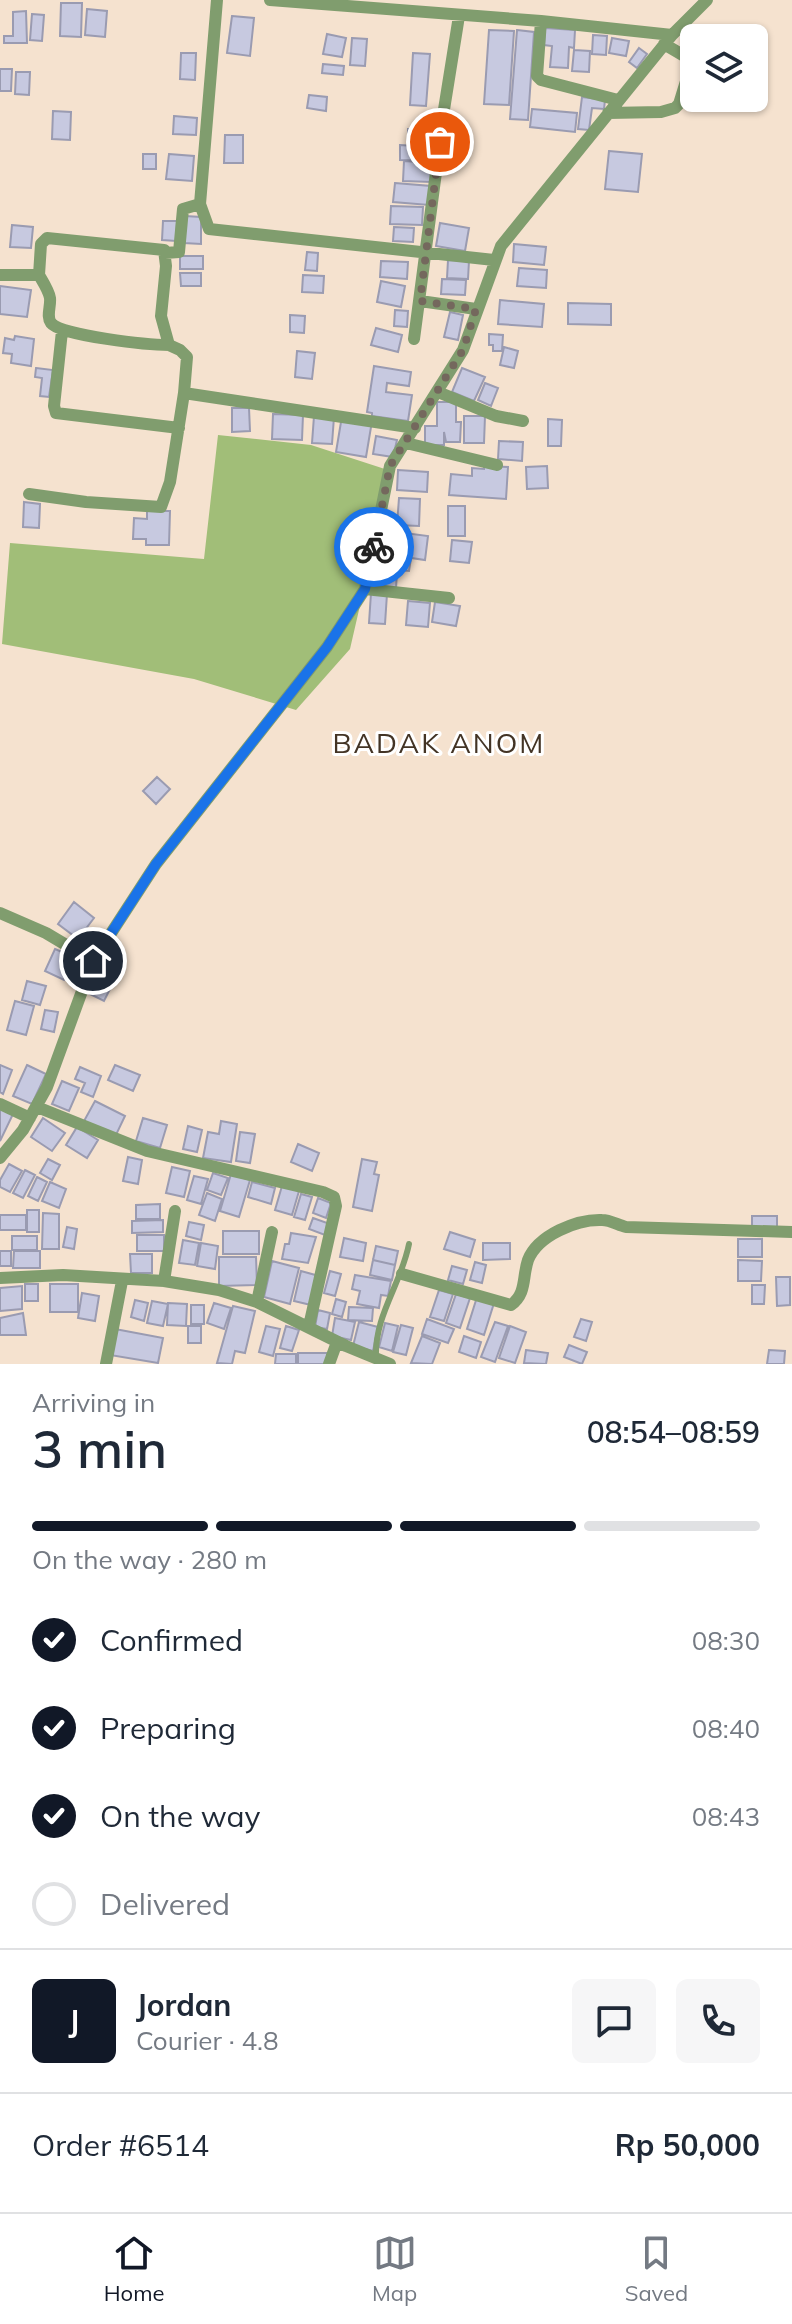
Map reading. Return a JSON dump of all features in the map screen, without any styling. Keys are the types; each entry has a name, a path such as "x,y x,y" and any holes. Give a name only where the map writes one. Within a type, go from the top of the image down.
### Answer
{"street":[{"path":"217,0 200,204 209,229 494,260"},
{"path":"270,0 541,21 668,40 686,57 691,65 679,104 669,111 608,113"},
{"path":"0,1158 34,1113 64,1046 93,961 156,864 327,647 365,589 386,480 396,454 406,443 463,350 494,260 513,228 668,40 707,0"},
{"path":"442,122 459,16"},
{"path":"541,21 537,76 541,80 618,100"},
{"path":"414,339 440,142"},
{"path":"165,253 179,252 183,209 200,204"},
{"path":"29,494 161,507 170,482 187,357 169,345 122,342 62,331 52,325 48,317 50,298 39,275 41,244 47,238 161,248 165,253 161,316 169,345"},
{"path":"0,275 39,275"},
{"path":"420,301 476,309"},
{"path":"62,331 54,406 56,413 179,428"},
{"path":"438,392 496,416 523,421"},
{"path":"184,393 415,428"},
{"path":"406,443 497,465"},
{"path":"365,589 449,598"},
{"path":"0,913 46,933 93,961"},
{"path":"0,1104 147,1151 334,1197 336,1206 309,1326"},
{"path":"164,1281 175,1211"},
{"path":"402,1274 511,1305 523,1293 526,1269 534,1250 580,1222 605,1220 626,1227 792,1232"},
{"path":"257,1302 272,1232"},
{"path":"0,1278 63,1275 122,1281 164,1281 219,1290 257,1302 337,1342 390,1364"},
{"path":"106,1364 122,1281"},
{"path":"329,1364 337,1342"}],"lane":[{"path":"376,1359 382,1313 402,1274 409,1244"}],"green space":[{"path":"218,435 311,445 391,471 350,649 296,710 194,679 2,644 10,543 204,559"}],"building":[{"path":"61,3 82,3 81,37 60,36"},
{"path":"87,9 107,11 105,37 85,35"},
{"path":"26,11 27,43 4,43 4,36 13,36 13,12"},
{"path":"32,14 44,15 42,41 30,40"},
{"path":"232,16 254,18 250,56 227,53"},
{"path":"545,28 575,30 574,48 569,47 568,68 550,67 552,46 544,45"},
{"path":"489,30 514,31 509,105 484,104"},
{"path":"517,30 534,32 528,120 510,119"},
{"path":"327,34 346,38 342,57 323,54"},
{"path":"593,35 607,36 606,55 592,54"},
{"path":"352,38 367,39 365,66 350,65"},
{"path":"612,38 629,41 626,56 609,53"},
{"path":"639,48 647,54 637,68 629,62"},
{"path":"574,50 590,51 589,72 572,71"},
{"path":"181,53 196,53 195,80 180,79"},
{"path":"413,53 430,54 426,106 410,105"},
{"path":"323,64 344,66 343,75 322,73"},
{"path":"0,69 12,69 11,91 0,91"},
{"path":"16,72 30,72 29,95 15,94"},
{"path":"309,95 327,97 326,111 307,108"},
{"path":"582,97 605,100 604,109 592,108 589,130 578,129"},
{"path":"532,109 577,113 575,132 530,127"},
{"path":"53,111 71,112 70,140 52,139"},
{"path":"174,116 197,118 196,135 173,134"},
{"path":"408,129 439,131 438,146 408,145"},
{"path":"225,135 243,135 243,163 224,163"},
{"path":"400,145 430,147 429,161 400,160"},
{"path":"609,151 642,154 638,192 605,189"},
{"path":"143,154 156,154 156,169 143,169"},
{"path":"169,154 194,156 192,181 166,179"},
{"path":"404,161 433,163 432,182 403,181"},
{"path":"395,183 431,186 429,205 393,202"},
{"path":"391,206 423,207 422,225 390,224"},
{"path":"185,216 201,217 201,244 184,243"},
{"path":"163,221 177,221 176,241 162,240"},
{"path":"440,223 469,228 465,251 436,246"},
{"path":"12,225 33,227 31,248 10,247"},
{"path":"394,227 414,228 413,242 393,241"},
{"path":"514,244 546,247 544,265 513,262"},
{"path":"307,252 318,253 317,271 305,270"},
{"path":"180,256 203,256 203,269 180,269"},
{"path":"448,260 469,261 468,279 447,278"},
{"path":"381,261 408,262 407,279 380,277"},
{"path":"519,268 547,270 546,288 517,286"},
{"path":"180,273 201,273 201,286 181,286"},
{"path":"303,275 324,276 323,293 302,292"},
{"path":"442,279 466,280 465,295 441,294"},
{"path":"381,281 405,286 401,307 377,302"},
{"path":"0,286 31,290 27,317 0,314"},
{"path":"500,300 544,304 542,327 498,324"},
{"path":"568,303 611,304 611,325 568,324"},
{"path":"395,310 408,311 407,327 394,326"},
{"path":"450,312 463,315 458,340 444,337"},
{"path":"290,315 305,316 304,333 290,332"},
{"path":"376,328 402,335 398,352 371,345"},
{"path":"489,334 503,335 502,351 493,351 493,345 489,345"},
{"path":"15,336 34,339 31,366 11,363 12,354 3,353 5,338 14,340"},
{"path":"504,347 518,351 514,368 500,365"},
{"path":"297,351 315,353 312,379 295,377"},
{"path":"374,366 411,372 409,386 387,383 386,392 412,395 408,421 372,416 367,412"},
{"path":"36,368 53,370 49,397 40,396 42,378 35,377"},
{"path":"462,368 485,377 474,401 452,392"},
{"path":"485,383 498,388 491,406 478,400"},
{"path":"437,402 456,402 456,422 461,422 460,442 446,442 444,432 444,445 425,445 425,426 437,426"},
{"path":"232,408 249,408 250,431 232,432"},
{"path":"273,414 303,415 302,440 272,439"},
{"path":"314,416 334,417 332,444 312,443"},
{"path":"342,416 372,421 366,457 336,452"},
{"path":"464,416 485,416 484,443 464,443"},
{"path":"548,419 562,420 561,446 548,446"},
{"path":"376,436 397,440 393,457 373,454"},
{"path":"499,441 523,442 522,461 498,459"},
{"path":"484,466 508,467 506,499 449,495 451,474 472,476 472,468 484,469"},
{"path":"547,466 548,488 527,489 526,467"},
{"path":"398,470 428,472 427,492 397,490"},
{"path":"399,498 420,499 419,526 397,525"},
{"path":"24,502 40,504 39,528 23,527"},
{"path":"448,506 465,506 465,536 448,536"},
{"path":"147,511 170,511 169,545 146,545 146,539 133,539 134,518 147,519"},
{"path":"382,530 428,536 425,560 411,558 409,571 386,569 388,554 379,553"},
{"path":"452,540 472,542 469,563 450,561"},
{"path":"375,571 397,572 396,588 374,587"},
{"path":"371,593 387,594 385,624 369,623"},
{"path":"408,601 430,603 428,627 406,625"},
{"path":"435,602 460,606 456,626 432,622"},
{"path":"157,777 170,789 156,804 143,791"},
{"path":"74,902 94,918 78,939 58,924"},
{"path":"55,949 74,957 64,980 45,971"},
{"path":"97,980 111,987 104,1001 90,994"},
{"path":"27,981 46,986 40,1005 22,1000"},
{"path":"15,1001 34,1006 26,1035 7,1030"},
{"path":"45,1010 58,1012 54,1032 41,1029"},
{"path":"0,1065 12,1070 3,1094 0,1092"},
{"path":"27,1065 46,1074 32,1104 13,1096"},
{"path":"115,1065 140,1075 133,1091 108,1080"},
{"path":"80,1067 101,1076 93,1097 81,1092 85,1083 75,1079"},
{"path":"62,1081 79,1088 69,1111 52,1104"},
{"path":"95,1101 125,1116 115,1137 84,1121"},
{"path":"0,1105 14,1112 0,1141"},
{"path":"43,1118 65,1133 52,1151 31,1137"},
{"path":"143,1118 167,1125 160,1148 136,1141"},
{"path":"221,1121 237,1124 231,1162 203,1158 208,1132 219,1134"},
{"path":"188,1126 202,1130 197,1152 183,1149"},
{"path":"77,1127 98,1140 87,1158 66,1145"},
{"path":"240,1132 255,1134 250,1163 236,1161"},
{"path":"298,1144 319,1153 312,1171 291,1162"},
{"path":"128,1157 142,1160 138,1184 123,1181"},
{"path":"48,1159 60,1165 52,1180 40,1173"},
{"path":"362,1159 377,1162 374,1174 379,1175 372,1211 353,1207"},
{"path":"9,1164 22,1171 10,1192 0,1187 0,1180"},
{"path":"172,1167 190,1171 184,1197 166,1193"},
{"path":"25,1170 35,1175 23,1198 13,1193"},
{"path":"213,1173 228,1178 221,1195 207,1190"},
{"path":"231,1174 250,1180 239,1217 220,1211"},
{"path":"194,1176 208,1179 201,1204 187,1200"},
{"path":"37,1177 47,1182 38,1201 28,1196"},
{"path":"50,1182 66,1189 59,1208 42,1201"},
{"path":"252,1182 275,1188 271,1204 248,1197"},
{"path":"282,1186 299,1191 292,1215 275,1210"},
{"path":"207,1193 222,1199 215,1221 199,1215"},
{"path":"301,1194 312,1197 305,1220 294,1217"},
{"path":"318,1198 331,1203 326,1218 313,1213"},
{"path":"160,1204 160,1219 136,1219 136,1205"},
{"path":"27,1210 39,1210 39,1232 27,1232"},
{"path":"43,1213 59,1214 59,1249 42,1249"},
{"path":"0,1215 26,1215 26,1230 0,1230"},
{"path":"752,1216 777,1216 777,1227 752,1227"},
{"path":"313,1218 330,1224 325,1235 309,1229"},
{"path":"163,1220 163,1232 132,1233 132,1221"},
{"path":"189,1222 204,1225 201,1240 186,1236"},
{"path":"67,1227 77,1229 74,1249 63,1247"},
{"path":"223,1231 259,1231 259,1254 223,1254"},
{"path":"450,1232 475,1240 470,1257 444,1249"},
{"path":"291,1233 316,1237 308,1263 282,1259"},
{"path":"137,1235 164,1235 164,1251 137,1251"},
{"path":"12,1236 37,1236 37,1250 12,1250"},
{"path":"344,1238 366,1243 363,1261 340,1257"},
{"path":"738,1239 762,1239 762,1257 738,1257"},
{"path":"183,1240 199,1243 195,1265 179,1263"},
{"path":"201,1243 218,1246 215,1269 197,1266"},
{"path":"483,1243 510,1243 510,1259 483,1260"},
{"path":"376,1246 398,1251 395,1265 373,1260"},
{"path":"0,1251 11,1251 11,1266 0,1266"},
{"path":"14,1251 40,1251 40,1268 13,1268"},
{"path":"130,1254 152,1254 152,1273 131,1273"},
{"path":"219,1257 256,1257 257,1285 219,1286"},
{"path":"373,1260 395,1265 392,1280 370,1275"},
{"path":"738,1260 762,1261 761,1281 738,1281"},
{"path":"272,1261 299,1268 290,1304 264,1297"},
{"path":"475,1262 486,1265 482,1283 470,1280"},
{"path":"452,1266 467,1270 463,1284 448,1280"},
{"path":"301,1271 319,1276 311,1305 294,1301"},
{"path":"330,1271 341,1274 335,1296 324,1293"},
{"path":"355,1275 391,1281 388,1296 381,1295 379,1308 357,1304 360,1291 352,1289"},
{"path":"776,1277 790,1277 790,1305 777,1306"},
{"path":"25,1284 38,1284 38,1301 25,1301"},
{"path":"50,1284 78,1284 78,1312 50,1312"},
{"path":"752,1285 765,1285 764,1304 752,1304"},
{"path":"22,1286 22,1309 0,1311 0,1288"},
{"path":"439,1290 453,1294 444,1321 430,1317"},
{"path":"82,1293 99,1296 95,1321 78,1318"},
{"path":"456,1294 470,1298 460,1328 446,1323"},
{"path":"477,1297 494,1303 484,1335 467,1329"},
{"path":"336,1299 346,1302 342,1317 332,1314"},
{"path":"135,1300 148,1303 144,1321 131,1317"},
{"path":"152,1301 168,1304 163,1326 147,1323"},
{"path":"168,1303 187,1304 186,1326 167,1325"},
{"path":"214,1303 231,1308 224,1329 207,1323"},
{"path":"191,1305 204,1305 204,1324 191,1324"},
{"path":"233,1306 255,1311 245,1353 235,1351 232,1364 217,1363"},
{"path":"349,1307 373,1308 372,1321 348,1320"},
{"path":"318,1310 330,1313 327,1329 315,1327"},
{"path":"23,1313 26,1335 0,1335 0,1318"},
{"path":"335,1318 355,1322 351,1340 332,1336"},
{"path":"427,1319 454,1329 448,1343 422,1334"},
{"path":"581,1319 592,1322 586,1341 574,1337"},
{"path":"359,1322 378,1327 373,1351 353,1346"},
{"path":"495,1322 508,1326 495,1362 481,1357"},
{"path":"385,1323 398,1326 392,1351 379,1347"},
{"path":"401,1325 413,1328 406,1355 393,1352"},
{"path":"188,1326 201,1326 201,1343 188,1343"},
{"path":"266,1326 280,1329 273,1356 259,1352"},
{"path":"286,1326 299,1330 292,1351 280,1348"},
{"path":"510,1326 526,1332 515,1363 499,1358"},
{"path":"115,1329 163,1338 158,1363 110,1355"},
{"path":"422,1336 440,1343 432,1364 411,1363"},
{"path":"464,1336 481,1342 476,1358 459,1352"},
{"path":"569,1345 587,1352 582,1364 564,1357"},
{"path":"526,1350 548,1353 546,1364 524,1363"},
{"path":"769,1350 785,1351 784,1364 767,1364"},
{"path":"298,1353 327,1353 327,1364 298,1364"},
{"path":"276,1354 296,1354 296,1364 275,1364"}],"way so far":[{"path":"374,547 390,466 463,350 476,309 420,301 440,142"}],"district":[{"name":"BADAK ANOM","path":"439,743"}],"route":[{"path":"93,961 156,864 327,647 365,589 374,547"}]}
